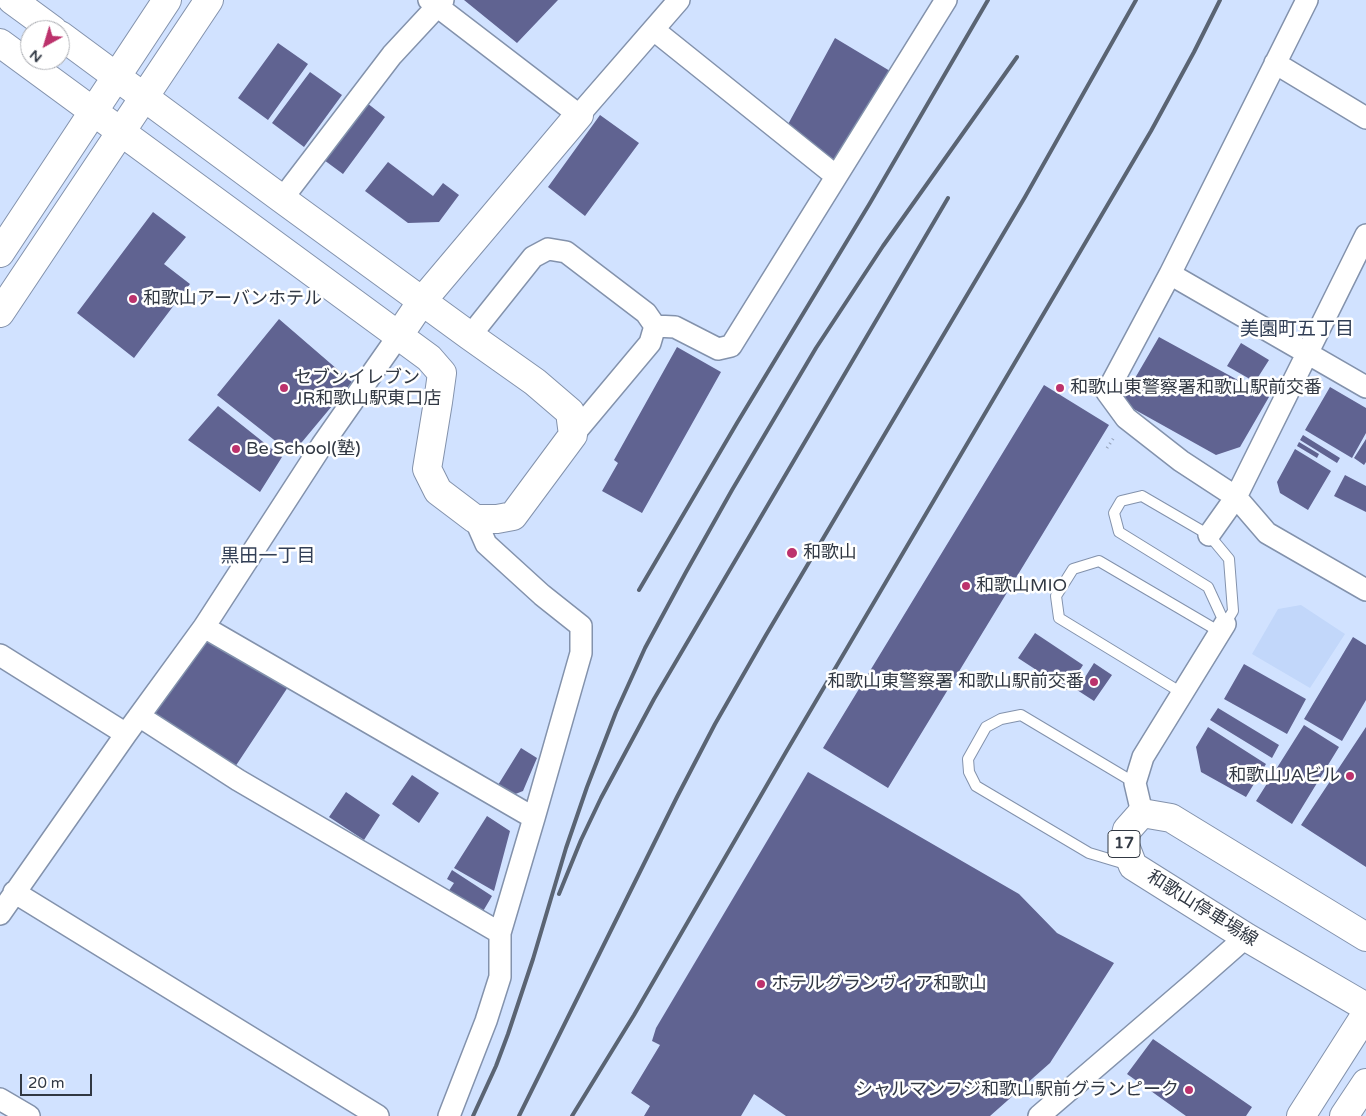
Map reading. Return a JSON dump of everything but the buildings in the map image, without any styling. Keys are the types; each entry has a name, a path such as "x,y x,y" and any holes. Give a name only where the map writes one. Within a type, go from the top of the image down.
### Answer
{"street":[{"path":"12,0 39,20"},
{"path":"0,253 167,0"},
{"path":"0,313 209,0"},
{"path":"0,914 204,626 322,445 422,301 679,0"},
{"path":"655,326 675,327 718,349 732,346 946,0"},
{"path":"1307,0 1170,274 1107,392 1126,418 1181,461 1236,497 1267,533 1366,590"},
{"path":"282,200 392,55 437,2 579,115"},
{"path":"654,30 836,176"},
{"path":"70,42 282,200 535,382 570,412 573,435"},
{"path":"0,43 429,358 442,373 426,469 438,491 475,519 486,544 542,595 581,626 581,652 500,933 500,977 486,1021 449,1116"},
{"path":"1275,63 1366,118"},
{"path":"1209,535 1236,497 1366,235"},
{"path":"470,336 533,257 548,249 566,252 646,313 655,326"},
{"path":"1170,274 1366,387"},
{"path":"475,519 497,519 513,516 573,435 650,343 655,326"},
{"path":"204,626 534,818"},
{"path":"1142,813 1135,783 1142,757 1222,628"},
{"path":"0,656 126,734"},
{"path":"139,716 238,780 500,933"},
{"name":"和歌山停車場線","path":"1142,813 1127,830 1124,843 1133,866 1246,937 1366,1008"},
{"name":"17","path":"1142,813 1170,818 1366,937"},
{"path":"14,892 378,1116"},
{"path":"1039,1116 1246,937"},
{"path":"1300,1116 1366,1014"},
{"path":"1344,1116 1366,1083"},
{"path":"0,1098 28,1116"}],"lane":[{"path":"1142,496 1209,535 1229,559 1233,611 1222,628 1208,587 1119,532 1114,513 1121,501 1142,496"},
{"path":"1182,693 1059,618 1056,596 1073,569 1099,561 1222,628"},
{"path":"1133,866 1089,853 976,786 970,772 968,759 986,728 1001,719 1021,715 1135,783"}],"shaded area":[{"path":"1301,605 1345,634 1310,688 1252,654 1278,609"}],"railway":[{"path":"639,590 870,203 988,0"},
{"path":"519,1116 715,724 1025,197 1136,0"},
{"path":"572,1116 634,1015 786,752 1151,131 1220,0"},
{"path":"473,1116 496,1066 508,1034 587,787 616,712 645,648 732,490 816,348 883,246 1017,57"},
{"path":"559,894 601,798 654,699 948,198"}],"place":[{"name":"和歌山アーバンホテル","path":"133,299"},
{"name":"セブンイレブン JR和歌山駅東口店","path":"284,388"},
{"name":"和歌山東警察署和歌山駅前交番","path":"1060,388"},
{"name":"Be School(塾)","path":"236,449"},
{"name":"和歌山","path":"792,553"},
{"name":"和歌山MIO","path":"966,586"},
{"name":"和歌山東警察署 和歌山駅前交番","path":"1094,682"},
{"name":"和歌山JAビル","path":"1350,776"},
{"name":"ホテルグランヴィア和歌山","path":"761,984"},
{"name":"シャルマンフジ和歌山駅前グランピーク","path":"1189,1090"}],"district":[{"name":"美園町五丁目","path":"1297,330"},
{"name":"黒田一丁目","path":"268,557"}]}
